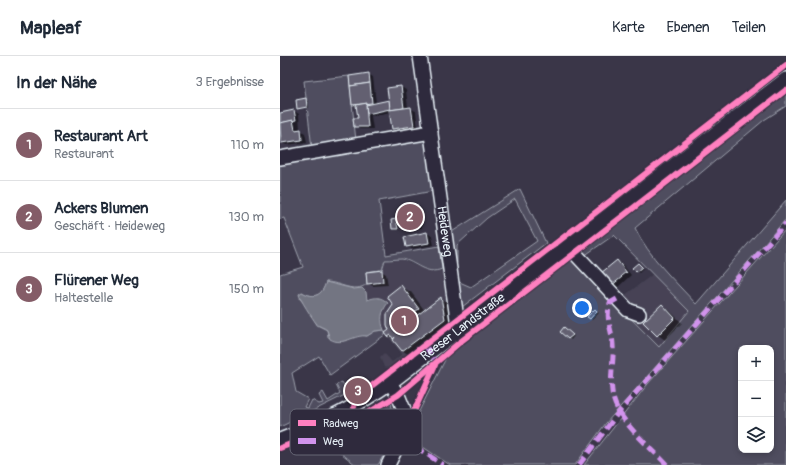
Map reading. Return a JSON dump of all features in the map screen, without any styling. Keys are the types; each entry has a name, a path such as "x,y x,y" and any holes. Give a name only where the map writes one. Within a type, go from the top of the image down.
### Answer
{"street":[{"name":"Heideweg","path":"420,56 457,319 461,329"},
{"name":"Reeser Landstraße","path":"350,409 390,383 786,79"},
{"path":"280,158 430,132"},
{"path":"569,247 628,310 639,314"},
{"path":"390,383 398,395 404,409"},
{"name":"Reeser Landstraße","path":"280,440 290,436"},
{"path":"388,465 393,455"}],"shaded area":[{"path":"349,76 356,141 312,148 304,81"},
{"path":"786,93 786,106 764,120 635,228 647,249 696,304 786,200 786,219 606,423 575,465 450,465 422,446 422,409 420,409 445,360 454,349 571,258 659,347 689,311 614,235 581,258 579,253"},
{"path":"426,138 433,191 379,201 386,255 439,246 442,269 431,271 407,260 385,260 382,270 366,272 367,284 362,287 352,288 326,282 320,293 317,295 314,296 302,292 300,299 308,308 317,325 327,330 328,337 343,341 359,335 367,336 375,331 384,330 386,334 330,375 319,356 292,373 296,392 308,399 304,407 308,408 312,400 319,404 323,403 319,395 323,392 328,401 340,393 336,385 342,382 349,393 317,409 290,409 290,422 280,427 280,274 303,267 284,218 280,219 280,162"},
{"path":"520,189 546,243 462,307 455,280 471,287 537,241 515,199 487,218 457,245 457,263 454,267 450,233"},
{"path":"786,229 786,465 584,465 647,385"},
{"path":"403,259 416,266 438,271 442,269 449,323 389,368 384,367 380,357 384,353 392,362 402,354 386,334 383,326 381,319 385,307 371,299 366,299 365,290 362,288 367,284 366,272 385,260"},
{"path":"653,274 690,311 659,347 625,313 620,299"},
{"path":"391,402 392,409 380,409"},
{"path":"343,455 384,455 378,465 356,465"}],"water":[{"path":"326,282 354,289 362,288 366,292 367,300 378,298 383,299 388,303 382,316 384,330 375,331 367,336 339,342 330,339 327,330 316,323 299,294 302,292 314,296 317,295 320,293"}],"building":[{"path":"369,73 370,83 350,86 349,76"},
{"path":"370,83 372,103 352,105 350,86"},
{"path":"401,86 404,108 390,110 387,88"},
{"path":"306,98 307,107 297,109 296,100"},
{"path":"389,100 390,109 367,114 366,105"},
{"path":"367,103 368,127 354,127 353,118 358,118 356,105"},
{"path":"411,107 414,126 392,129 389,110"},
{"path":"294,110 296,120 280,123 280,113"},
{"path":"293,120 295,130 301,129 302,140 281,143 280,123"},
{"path":"417,205 418,226 403,227 401,207"},
{"path":"396,219 398,229 392,229 391,220"},
{"path":"427,232 429,243 406,247 404,237"},
{"path":"617,260 627,273 626,272 621,276 622,277 611,286 601,273"},
{"path":"638,263 642,267 636,272 632,268"},
{"path":"382,270 383,282 367,284 366,272"},
{"path":"401,285 419,309 413,313 415,317 441,297 445,319 402,351 393,340 395,337 393,339 391,335 388,337 385,333 389,330 387,325 387,314 393,305 387,296"},
{"path":"662,304 675,318 657,336 643,322"},
{"path":"595,309 597,311 590,319 587,317"},
{"path":"564,327 573,335 568,339 560,332"}],"marked path":[{"path":"579,465 618,413 786,223"},
{"path":"617,299 610,303 608,315 613,345 612,391 614,401 619,412 634,431 667,465"},
{"path":"425,345 436,362"},
{"path":"422,451 443,465"}],"cycle path":[{"path":"354,407 356,398 786,65"},
{"path":"375,409 398,395 460,342 786,90"},
{"path":"415,409 435,365"},
{"path":"280,448 290,444"}],"place":[{"name":"Ackers Blumen","path":"410,217"},
{"name":"Restaurant Art","path":"404,321"},
{"name":"Flürener Weg","path":"358,391"}]}
